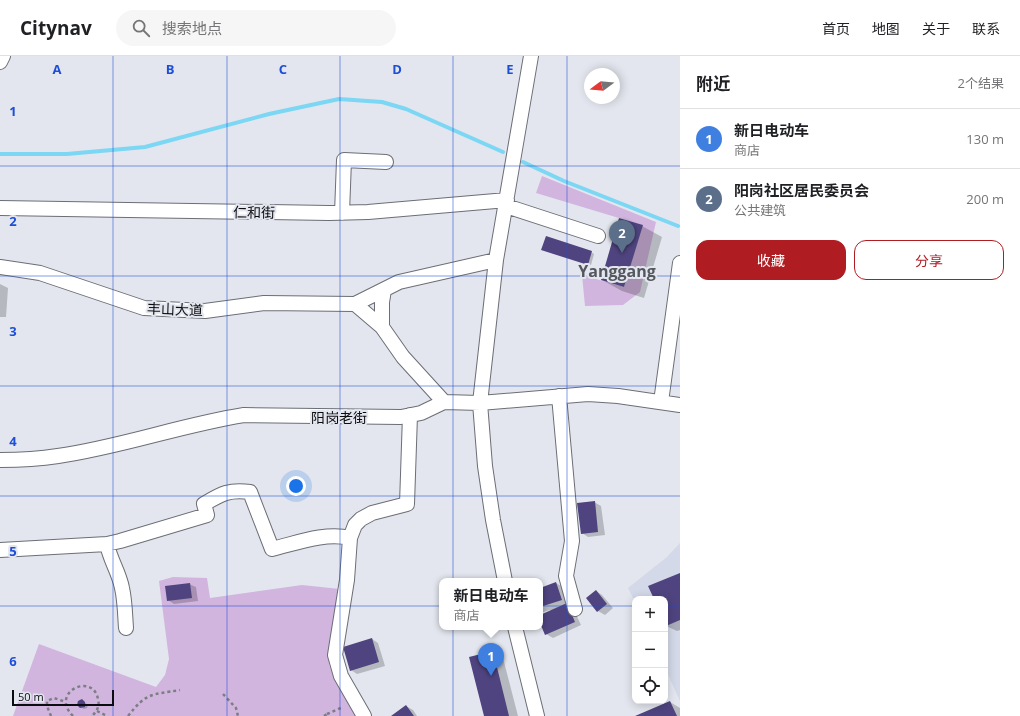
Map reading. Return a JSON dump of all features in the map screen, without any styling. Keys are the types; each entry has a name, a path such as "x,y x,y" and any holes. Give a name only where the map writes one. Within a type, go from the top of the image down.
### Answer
{"street":[{"path":"0,62 3,56"},
{"path":"504,578 493,520 485,466 480,403 496,260 531,56"},
{"path":"342,213 344,160 386,162"},
{"path":"506,203 598,236"},
{"name":"仁和街","path":"0,208 342,213 506,203"},
{"name":"丰山大道","path":"0,267 40,273 135,306 154,310 205,310 264,303 355,304 399,282 496,260"},
{"path":"661,402 680,263"},
{"path":"382,327 382,302 384,290"},
{"path":"355,304 382,327 403,357 444,402"},
{"name":"阳岗老街","path":"0,460 31,459 83,452 218,419 244,415 261,417 410,415 444,402 480,403 559,396 604,394 680,405"},
{"path":"559,396 572,541 566,576 575,609"},
{"path":"364,716 341,676 335,655 347,580 350,538 355,525 361,519 372,513 407,504 410,415"},
{"path":"0,550 107,544 207,515 204,504 226,492 235,490 250,492 272,549 327,536 338,535 350,538"},
{"path":"107,544 110,559 118,575 122,588 126,628"},
{"path":"516,630 537,716"}],"path":[{"path":"73,716 67,708 66,702 70,692 84,686 90,688 97,695 99,706 97,711 92,716"},
{"path":"128,716 143,698 180,690"},
{"path":"223,694 236,708 238,716"},
{"path":"51,716 47,706 47,700 54,698 66,702"},
{"path":"324,716 346,705"},
{"path":"97,711 107,716"}],"shaded area":[{"path":"542,176 656,222 640,292 623,305 585,306 582,275 624,287 642,225 536,193"},
{"path":"680,543 680,701 668,675 668,596 632,596 628,588 667,557"},
{"path":"173,577 207,578 210,598 302,585 340,589 329,664 334,678 358,716 13,716 39,644 156,687 165,675 169,659 159,581"}],"building":[{"path":"619,218 643,225 624,287 601,280"},
{"path":"546,236 592,251 588,265 541,250"},
{"path":"595,501 598,532 581,534 577,503"},
{"path":"680,573 680,620 668,625 668,596 653,596 648,586"},
{"path":"556,582 562,600 543,606 543,587"},
{"path":"190,583 192,598 167,601 165,586"},
{"path":"596,590 607,604 597,612 586,598"},
{"path":"567,603 575,622 545,635 543,630 543,614"},
{"path":"372,638 379,662 350,671 343,647"},
{"path":"493,651 509,716 484,716 469,657"},
{"path":"82,699 85,702 85,707 80,708 77,705 78,701"},
{"path":"670,701 677,716 635,716 663,704 668,704"},
{"path":"406,705 414,716 391,716"}],"waterway":[{"path":"0,154 67,154 145,147 269,114 339,99 382,102 406,109 503,152"},
{"path":"523,162 564,181 678,226"}],"place":[{"name":"阳岗社区居民委员会","path":"622,253"},
{"name":"新日电动车","path":"491,676"}],"district":[{"name":"Yanggang","path":"617,271"}]}
